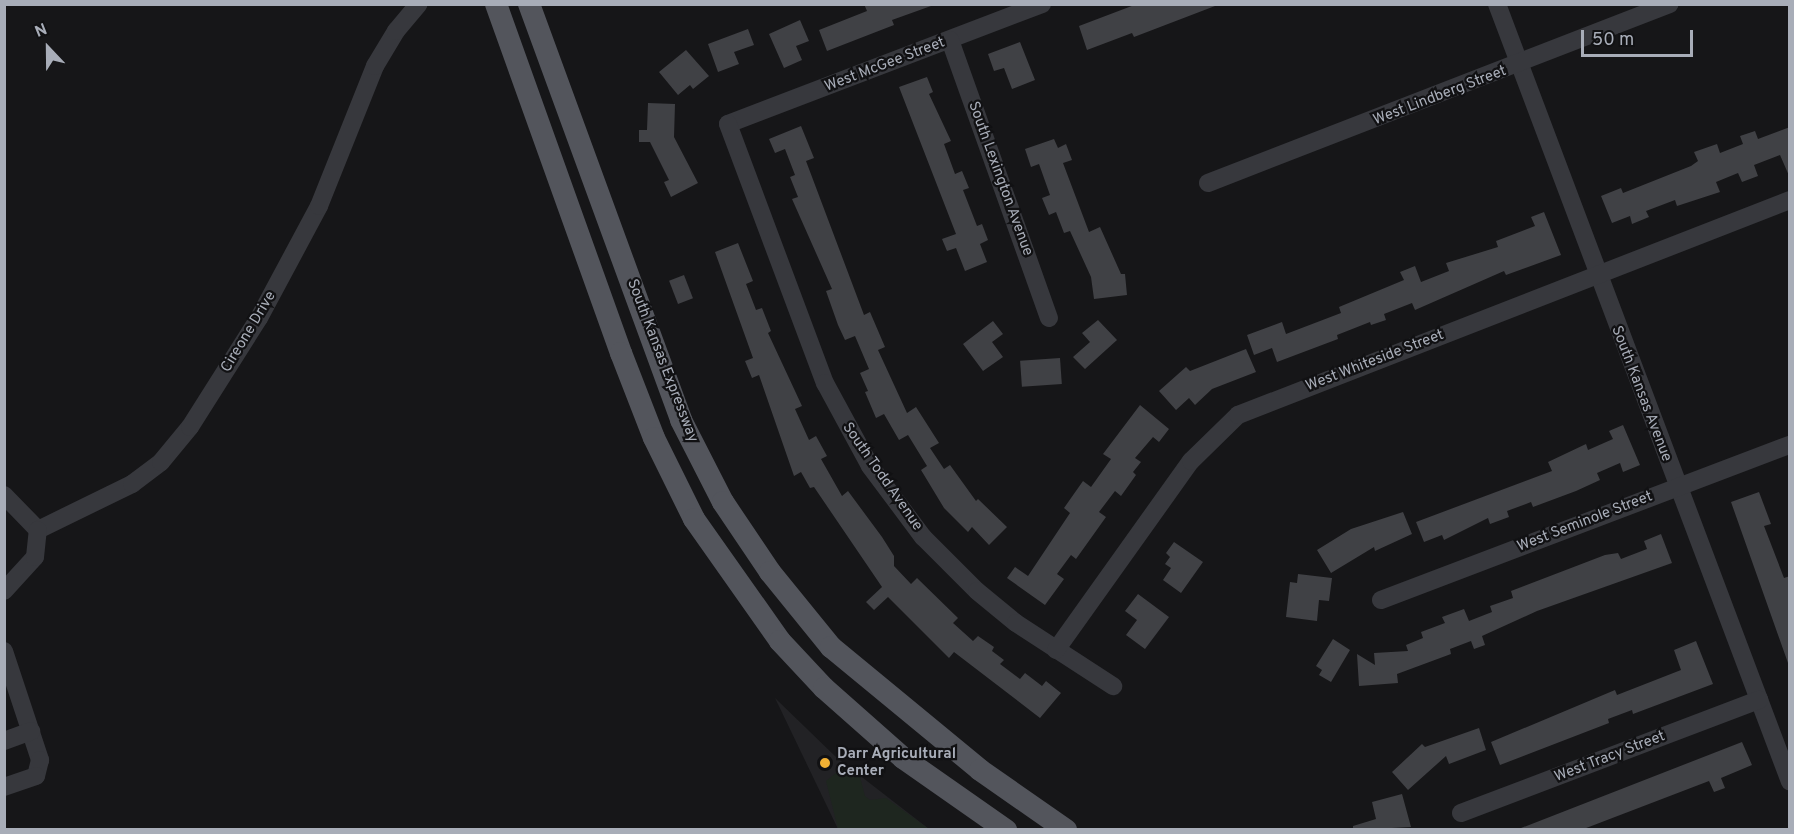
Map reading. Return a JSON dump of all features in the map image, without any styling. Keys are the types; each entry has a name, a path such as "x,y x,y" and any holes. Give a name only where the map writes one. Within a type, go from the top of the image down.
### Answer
{"main road":[{"path":"496,4 625,364 654,438 694,519 780,641 824,688 903,758 1006,830"},
{"name":"South Kansas Expressway","path":"529,4 681,420 723,502 770,572 831,647 980,770 1066,830"}],"street":[{"name":"Cireone Drive","path":"38,530 132,484 161,462 190,427 259,318 319,206 375,66 396,31 419,4"},
{"name":"West McGee Street","path":"728,124 1042,4"},
{"name":"South Kansas Avenue","path":"1497,4 1596,278 1790,782"},
{"name":"West Lindberg Street","path":"1208,183 1519,65 1670,4"},
{"name":"South Lexington Avenue","path":"950,40 1049,318"},
{"name":"South Todd Avenue","path":"728,124 811,351 854,441 905,514 941,556 996,607 1056,650 1113,686"},
{"name":"West Whiteside Street","path":"1056,650 1191,461 1239,415 1596,278 1790,200"},
{"name":"West Seminole Street","path":"1381,600 1790,445"},
{"path":"4,591 35,557 38,530 5,495"},
{"path":"4,787 36,776 40,760 31,731 11,694 5,652"},
{"name":"West Tracy Street","path":"1461,813 1759,700"},
{"path":"4,741 31,731"}],"shaded area":[{"name":"Darr Agricultural Center","path":"775,698 836,757 929,829 838,829"},
{"path":"842,768 860,777 865,796 870,800 886,798 929,829 838,829 826,781"}],"building":[{"path":"864,4 931,4 931,6 892,20 894,25 827,51 819,30 867,11"},
{"path":"1137,4 1215,4 1215,6 1134,37 1132,33 1087,50 1079,26"},
{"path":"800,20 809,41 796,46 802,60 784,68 769,34"},
{"path":"748,29 754,45 734,52 739,64 718,72 708,44"},
{"path":"1020,42 1035,80 1012,89 1004,68 994,71 988,54"},
{"path":"686,50 709,76 693,89 690,85 678,95 659,72"},
{"path":"927,77 933,92 929,94 951,141 944,144 955,174 962,171 969,188 963,190 977,226 982,224 988,240 980,244 987,262 965,271 956,248 947,251 942,239 956,234 899,87"},
{"path":"648,103 675,104 674,137 698,183 671,197 664,182 669,180 650,142 639,142 639,130 647,130"},
{"path":"801,126 814,158 806,161 864,315 870,312 885,347 878,350 907,413 916,407 939,443 930,448 944,469 950,465 976,501 978,499 1007,527 989,545 972,527 968,532 944,508 921,470 927,466 908,435 899,440 884,414 876,418 860,373 869,369 855,336 845,340 838,325 826,291 832,289 792,199 798,197 790,177 795,175 785,149 775,153 769,139"},
{"path":"1790,127 1790,178 1780,155 1754,165 1758,176 1742,182 1738,173 1716,182 1720,192 1677,206 1675,200 1646,211 1649,217 1632,224 1630,216 1612,223 1601,196 1621,188 1623,193 1691,166 1698,161 1694,152 1717,144 1720,153 1743,144 1740,136 1755,131 1758,139"},
{"path":"1054,139 1058,148 1066,144 1072,160 1063,163 1089,232 1100,227 1121,274 1125,274 1127,295 1094,299 1091,277 1070,231 1064,233 1056,212 1049,215 1042,198 1050,195 1039,164 1031,167 1025,149"},
{"path":"1544,212 1561,255 1506,275 1504,271 1415,310 1412,303 1384,314 1386,320 1371,325 1370,322 1337,335 1338,339 1277,362 1272,348 1254,355 1247,335 1282,322 1286,334 1341,313 1339,307 1404,280 1400,272 1415,266 1421,282 1449,271 1446,263 1498,247 1496,241 1535,226 1531,217"},
{"path":"738,243 753,281 746,284 756,310 762,308 771,331 768,333 802,406 795,409 809,440 816,436 827,456 821,459 842,496 848,491 894,556 894,566 911,584 917,578 958,618 953,623 973,641 978,636 994,647 992,651 1004,660 1000,664 1020,679 1025,673 1042,686 1046,681 1061,693 1040,718 954,652 949,658 888,597 874,610 866,602 882,587 814,487 810,488 801,472 794,476 759,375 752,378 745,361 753,358 715,252"},
{"path":"684,275 693,298 678,304 669,281"},
{"path":"1098,320 1117,340 1085,369 1073,357 1090,342 1082,333"},
{"path":"993,321 1003,334 992,342 1003,357 983,371 963,344"},
{"path":"1246,349 1256,372 1212,389 1195,405 1189,398 1176,410 1159,391 1186,367 1190,371"},
{"path":"1060,358 1062,384 1022,387 1020,361"},
{"path":"1140,405 1169,429 1159,442 1153,437 1135,458 1141,462 1133,472 1136,475 1121,496 1115,491 1099,512 1106,517 1076,559 1071,555 1057,574 1064,579 1045,605 1007,578 1015,567 1028,576 1070,513 1064,508 1083,481 1091,487 1111,459 1103,454"},
{"path":"1623,425 1640,465 1623,472 1620,463 1597,473 1600,480 1576,491 1533,507 1531,502 1507,511 1509,517 1490,524 1488,518 1444,540 1442,535 1424,542 1416,522 1552,471 1548,462 1586,444 1588,450 1613,439 1609,431"},
{"path":"1759,492 1771,524 1764,526 1784,578 1790,576 1788,663 1731,502"},
{"path":"1403,512 1412,534 1375,551 1374,547 1331,573 1317,550 1351,529"},
{"path":"1661,534 1672,563 1537,611 1482,636 1485,645 1474,649 1471,641 1450,649 1451,654 1397,674 1398,683 1359,686 1357,654 1375,665 1374,653 1408,651 1406,645 1423,638 1421,632 1445,623 1442,617 1464,609 1469,621 1492,612 1490,606 1513,598 1511,591 1605,555 1618,553 1621,559 1647,549 1644,541"},
{"path":"1174,542 1203,562 1181,593 1163,580 1171,568 1165,564 1170,557 1166,553"},
{"path":"1298,574 1332,578 1329,601 1319,600 1317,621 1286,617 1290,582 1297,583"},
{"path":"1138,594 1169,617 1145,649 1126,635 1137,620 1125,611"},
{"path":"1333,639 1350,650 1331,682 1319,675 1322,670 1316,666"},
{"path":"1696,641 1713,684 1633,714 1632,710 1608,719 1609,723 1500,765 1491,742 1615,690 1617,695 1681,670 1674,650"},
{"path":"1479,728 1486,750 1449,764 1446,756 1408,790 1392,772 1422,744 1425,747"},
{"path":"1742,742 1752,765 1721,778 1725,788 1714,792 1709,781 1581,830 1516,830"},
{"path":"1402,794 1411,827 1353,830 1353,826 1376,819 1372,802"}],"place":[{"name":"Darr Agricultural Center","path":"825,763"}]}
